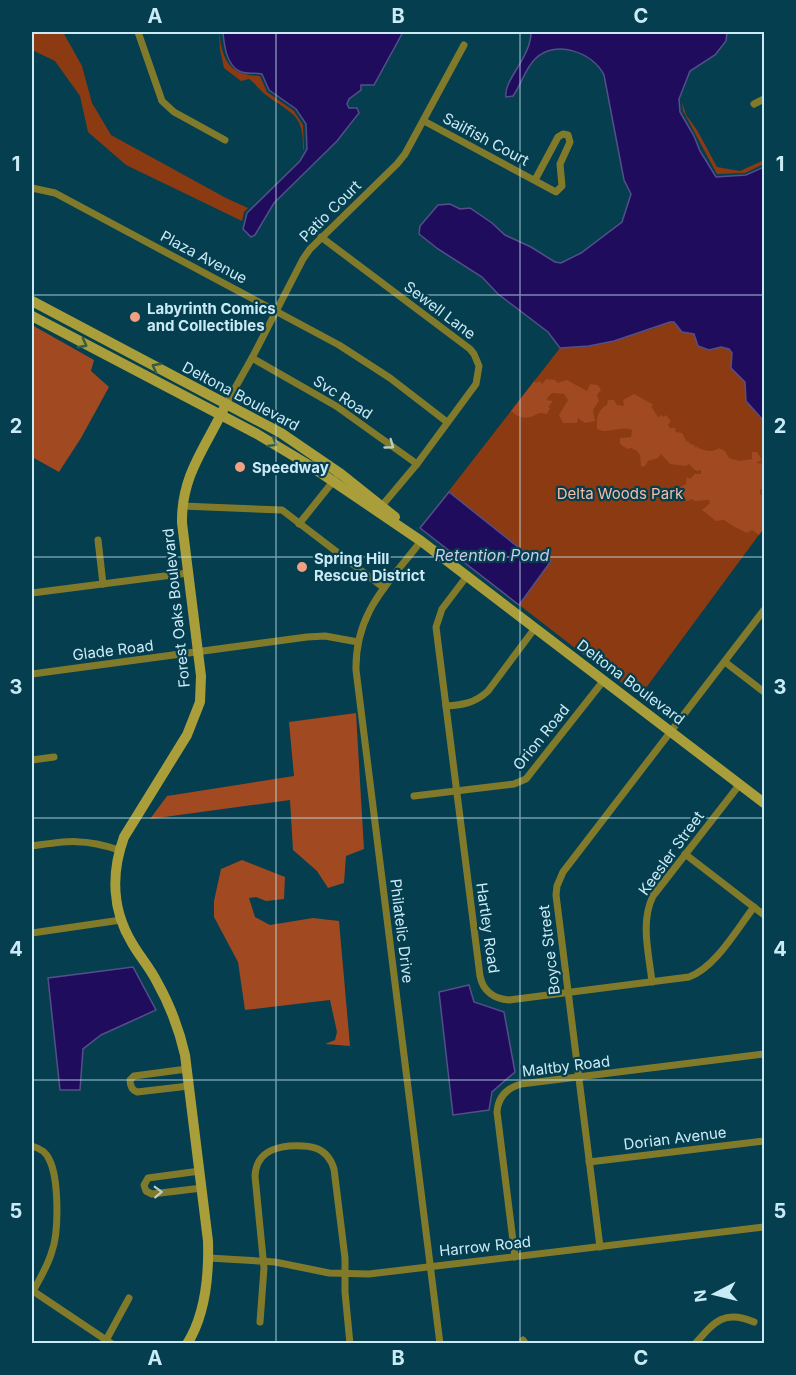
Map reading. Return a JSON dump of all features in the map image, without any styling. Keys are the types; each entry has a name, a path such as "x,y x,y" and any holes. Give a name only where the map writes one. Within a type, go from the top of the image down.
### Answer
{"main road":[{"name":"Deltona Boulevard","path":"32,301 281,433 339,472 379,508 765,803"},
{"name":"Deltona Boulevard","path":"32,316 287,451 333,482 379,508"},
{"path":"105,356 112,343"},
{"name":"Forest Oaks Boulevard","path":"187,1344 202,1305 208,1258 187,1069 180,1036 166,1000 157,981 133,946 121,920 115,882 119,850 130,825 192,725 199,704 201,690 198,652 182,506 191,470 226,404"}],"street":[{"path":"138,32 162,101 174,112 225,140"},
{"name":"Patio Court","path":"226,404 303,259 321,237 397,164 412,143 464,45"},
{"path":"754,104 765,99"},
{"name":"Sailfish Court","path":"424,121 553,191 561,189 562,186 560,164 570,142 568,135 563,134 558,137 535,180"},
{"name":"Plaza Avenue","path":"32,188 55,193 276,310 366,362 447,422"},
{"name":"Sewell Lane","path":"321,237 474,354 479,366 478,379 417,464 379,508"},
{"name":"Svc Road","path":"252,358 336,406 417,464"},
{"path":"299,524 339,472"},
{"path":"182,506 282,510 384,588"},
{"path":"98,540 103,584"},
{"name":"Philatelic Drive","path":"422,541 384,588 366,615 357,642 356,657 440,1344"},
{"path":"32,593 188,573"},
{"name":"Hartley Road","path":"467,576 442,609 436,621 480,976 484,987 493,996 504,1000 689,977 704,970 754,907"},
{"name":"Boyce Street","path":"600,1247 556,895 559,879 765,610"},
{"path":"446,706 466,704 488,692 535,628"},
{"name":"Glade Road","path":"32,674 307,637 325,636 357,642"},
{"path":"725,662 765,692"},
{"name":"Orion Road","path":"414,796 514,784 526,779 604,680"},
{"path":"32,760 54,758"},
{"name":"Keesler Street","path":"652,982 646,914 653,896 740,784"},
{"path":"32,846 84,841 119,850"},
{"path":"685,854 765,915"},
{"path":"32,933 121,920"},
{"name":"Maltby Road","path":"515,1257 497,1112 499,1102 505,1092 514,1086 765,1054"},
{"path":"187,1069 134,1076 130,1083 133,1090 137,1092 189,1086"},
{"name":"Dorian Avenue","path":"589,1162 765,1141"},
{"path":"260,1322 263,1261 256,1167 263,1155 274,1148 307,1145 324,1151 332,1163 345,1258 350,1344"},
{"path":"32,1146 41,1150 50,1160 53,1168 57,1219 52,1251 32,1292 107,1342 129,1298"},
{"path":"200,1171 148,1178 144,1185 146,1191 152,1194 202,1188"},
{"name":"Harrow Road","path":"208,1258 263,1261 345,1274 369,1274 765,1227"},
{"path":"695,1344 710,1326 722,1318 737,1316 754,1322"}],"green space":[{"path":"32,32 63,32 82,66 92,103 111,135 248,208 244,212 242,221 126,165 88,132 80,96 55,61 32,50"},
{"path":"219,32 223,53 230,65 239,72 260,76 267,92 294,111 303,125 303,151 301,129 295,117 249,79 241,81 224,68"},
{"path":"682,102 686,115 717,167 740,171 764,160 764,164 745,173 717,174 683,111"},
{"name":"Delta Woods Park","path":"666,322 674,322 682,332 694,334 714,347 729,349 732,353 731,368 745,382 746,401 764,421 764,528 640,696 420,528 560,348 614,341 655,328"}],"shaded area":[{"path":"32,325 94,360 91,371 109,387 59,472 32,457"},
{"path":"546,379 555,380 558,383 567,380 587,391 590,384 598,385 601,390 597,395 599,401 593,410 595,421 585,423 578,418 577,423 563,423 559,415 568,400 564,394 552,393 547,398 553,401 548,407 550,408 547,414 539,413 525,418 511,411 535,380 535,383 540,381 542,384"},
{"path":"634,394 654,405 651,406 658,417 666,415 671,421 668,425 670,428 675,428 676,432 682,433 687,442 695,445 694,449 696,446 707,451 719,448 725,451 729,458 740,461 752,459 752,452 757,452 762,460 756,463 764,464 764,487 760,490 760,494 764,497 764,528 759,535 752,530 747,533 724,520 716,521 702,510 710,503 709,500 691,499 688,501 675,495 680,487 686,484 687,477 690,479 695,474 701,474 701,470 696,471 689,464 686,466 670,464 661,454 641,467 640,455 637,451 627,449 620,444 620,438 631,437 632,430 601,431 597,429 598,415 607,405 608,400 614,400 617,405 624,406 623,400"},
{"path":"356,713 364,849 346,856 344,883 328,888 317,871 293,850 290,800 150,819 167,796 294,776 289,722"},
{"path":"242,860 285,877 284,899 266,901 256,897 249,898 255,917 270,925 313,918 339,921 350,1046 325,1044 335,1040 337,1032 330,1000 245,1010 238,962 214,917 214,901 221,869"}],"water":[{"path":"223,32 403,32 374,85 361,85 361,90 349,99 347,104 349,108 357,108 359,113 337,141 274,203 255,235 251,237 243,229 247,213 300,161 307,149 306,124 296,109 269,90 262,74 245,73 231,64"},
{"path":"531,32 727,32 726,41 715,55 690,71 679,99 680,112 716,177 746,175 764,167 764,421 746,401 745,382 731,368 732,353 729,349 721,347 709,350 698,346 694,334 682,332 674,322 614,341 560,348 548,332 498,294 482,277 419,234 420,226 438,205 450,204 460,209 470,208 505,235 561,263 581,253 622,222 631,194 624,180 604,75 599,67 583,55 573,51 563,49 543,53 528,67 513,96 506,97 509,83 527,51"},
{"name":"Retention Pond","path":"449,492 528,555 545,557 551,561 519,605 420,528"},
{"path":"133,967 156,1010 101,1035 83,1049 80,1090 60,1090 48,978"},
{"path":"469,985 474,1002 504,1012 515,1072 492,1092 489,1110 453,1115 439,992"}],"place":[{"name":"Labyrinth Comics and Collectibles","path":"135,317"},
{"name":"Speedway","path":"240,467"},
{"name":"Spring Hill Rescue District","path":"302,567"}]}
